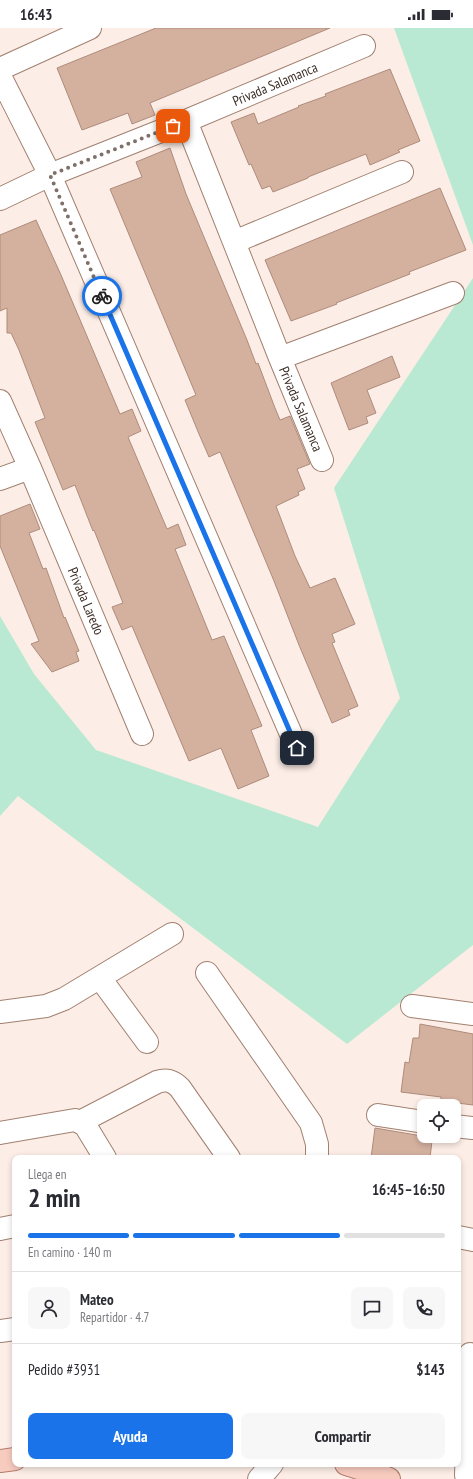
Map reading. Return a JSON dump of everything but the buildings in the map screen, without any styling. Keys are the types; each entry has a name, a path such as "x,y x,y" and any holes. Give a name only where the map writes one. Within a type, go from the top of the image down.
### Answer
{"main road":[{"path":"0,1461 12,1459"},
{"path":"356,1467 389,1479"}],"street":[{"path":"0,69 90,28"},
{"name":"Privada Salamanca","path":"50,175 186,121 364,46"},
{"path":"0,76 50,175 297,748"},
{"name":"Privada Salamanca","path":"186,121 322,460"},
{"path":"234,242 402,172"},
{"path":"0,199 50,175"},
{"name":"Privada Salamanca","path":"280,358 453,293"},
{"name":"Privada Laredo","path":"0,401 30,468 142,734"},
{"path":"0,479 30,468"},
{"path":"0,1012 46,1006 64,999 172,934"},
{"path":"207,973 311,1123 317,1144 317,1155"},
{"path":"100,978 147,1042"},
{"path":"412,1006 473,1014"},
{"path":"80,1122 157,1082 169,1080 180,1088 227,1155"},
{"path":"378,1115 417,1121"},
{"path":"0,1133 69,1120 80,1122 85,1125 103,1155"},
{"path":"461,1127 473,1128"},
{"path":"0,1229 12,1227"},
{"path":"461,1238 473,1240"},
{"path":"0,1331 12,1329"},
{"path":"466,1475 467,1354"},
{"path":"258,1479 269,1467"}],"green space":[{"path":"394,28 473,28 473,245"},
{"path":"473,278 473,945 347,1044 18,796 0,816 0,616 34,674 96,750 318,827 400,698 334,488"}],"way so far":[{"path":"102,296 50,175 173,126"}],"route":[{"path":"102,296 297,748"}]}
